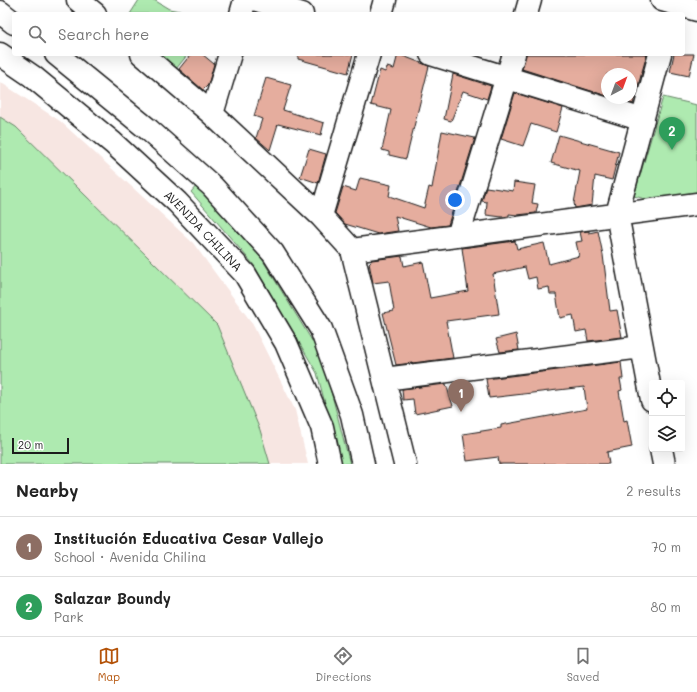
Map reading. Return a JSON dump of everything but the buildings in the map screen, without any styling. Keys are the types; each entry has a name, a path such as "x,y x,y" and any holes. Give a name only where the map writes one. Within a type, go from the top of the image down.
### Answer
{"street":[{"path":"78,0 93,12"},
{"path":"242,12 245,0"},
{"path":"257,0 296,12"},
{"path":"382,12 385,0"},
{"path":"527,12 530,0"},
{"path":"669,6 697,10"},
{"path":"0,12 12,21"},
{"name":"AVENIDA CHILINA","path":"0,54 32,76 113,143 177,202 245,274 286,343 322,427 330,464"},
{"path":"58,56 149,130 212,186 273,253 320,329 352,416 363,464"},
{"path":"144,56 212,114 321,216 352,250 405,464"},
{"path":"212,114 229,56"},
{"path":"321,216 368,56"},
{"path":"438,56 643,120"},
{"path":"458,236 513,56"},
{"path":"649,384 617,214 659,56"},
{"path":"352,250 697,204"},
{"path":"384,379 642,346"},
{"path":"662,452 664,464"}],"shaded area":[{"path":"0,82 60,121 193,243 252,323 295,410 308,464 0,464"}],"green space":[{"path":"139,0 154,0 169,9 181,12 131,12"},
{"path":"160,56 186,56 176,69"},
{"path":"663,97 697,105 697,196 657,202 634,196"},
{"path":"0,117 16,127 217,325 260,430 270,464 0,464"},
{"path":"197,185 262,259 322,357 350,464 341,464 317,373 253,264 191,192"}],"place":[{"name":"Salazar Boundy","path":"672,150"},
{"name":"Institución Educativa Cesar Vallejo","path":"461,412"}]}
